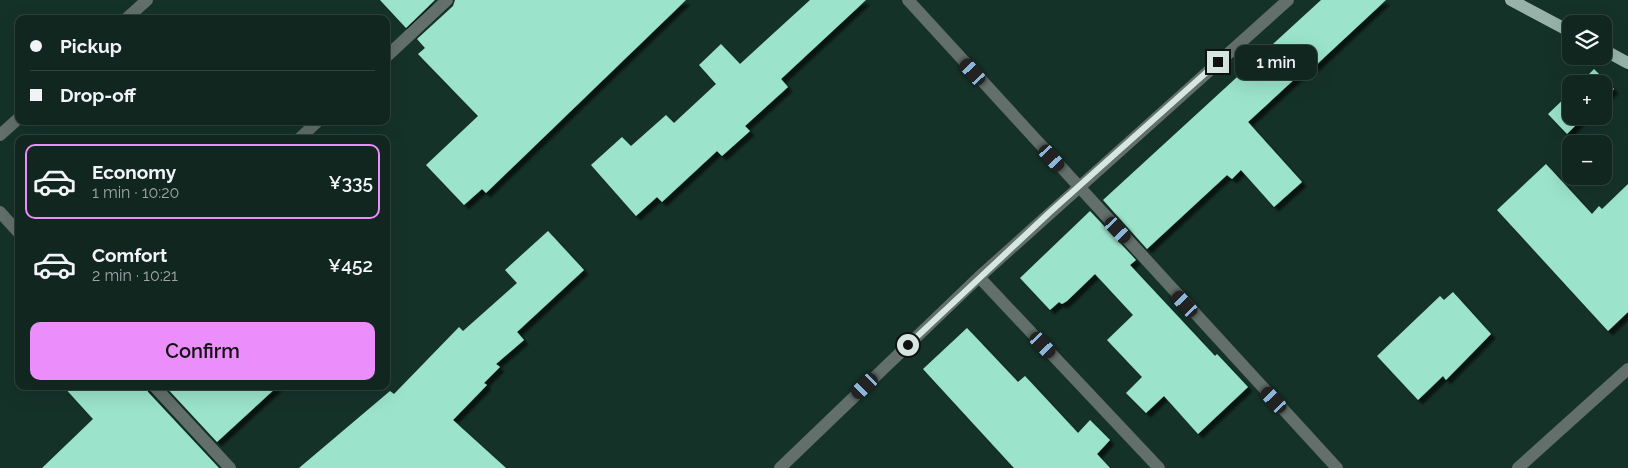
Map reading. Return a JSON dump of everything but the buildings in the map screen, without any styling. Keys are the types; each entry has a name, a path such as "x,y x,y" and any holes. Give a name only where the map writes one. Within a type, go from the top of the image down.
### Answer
{"main road":[{"path":"1511,0 1562,27"},
{"path":"1612,54 1628,63"}],"street":[{"path":"130,15 147,0"},
{"path":"390,53 447,0"},
{"path":"908,0 1337,468"},
{"path":"780,468 979,277 1288,0"},
{"path":"0,135 15,122"},
{"path":"304,135 314,125"},
{"path":"0,212 15,229"},
{"path":"979,277 1159,468"},
{"path":"1518,468 1628,368"},
{"path":"158,390 230,468"}],"route":[{"path":"908,345 1050,212 1218,62"}]}
